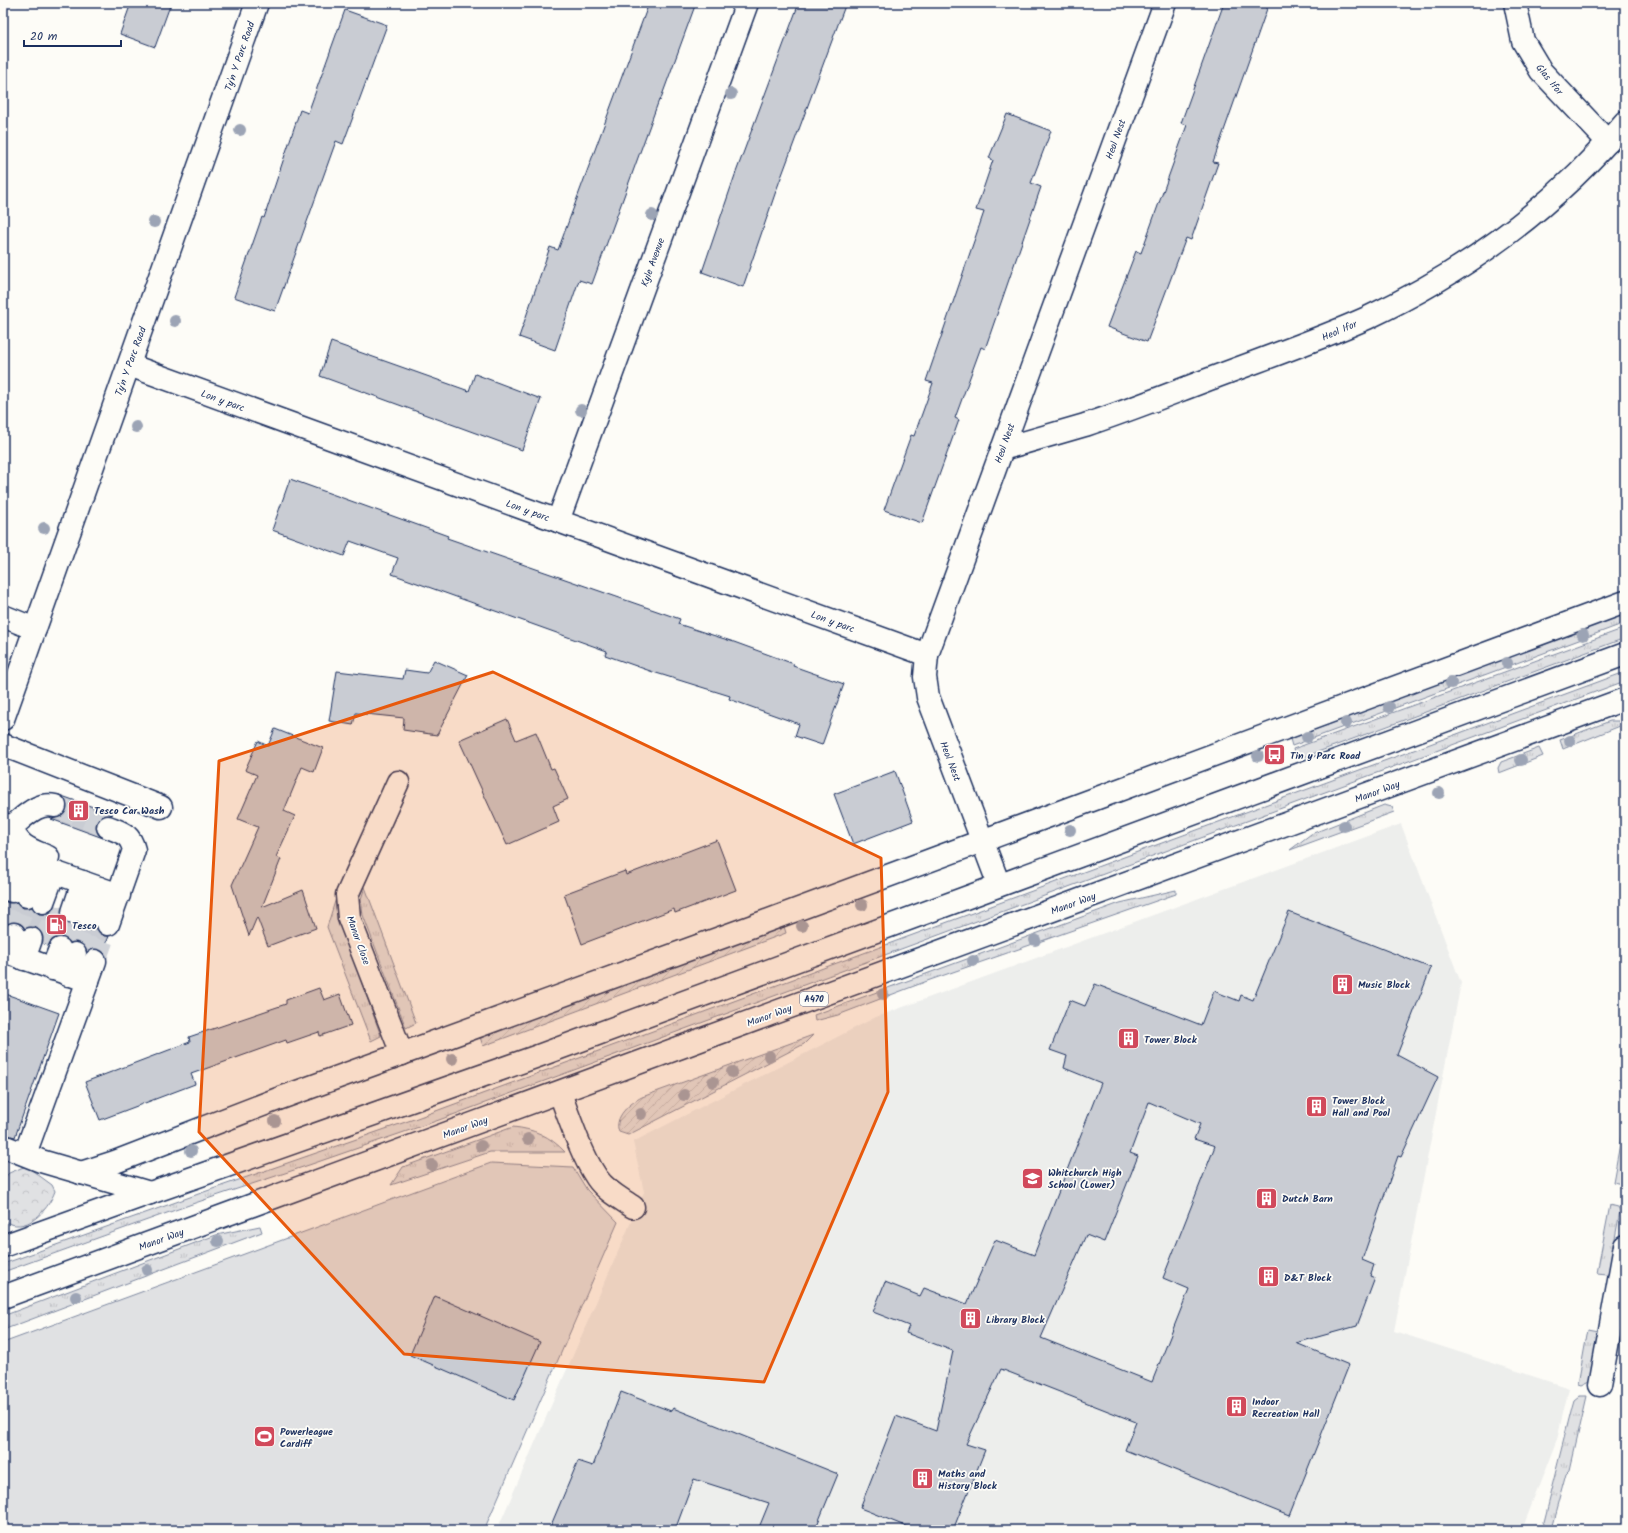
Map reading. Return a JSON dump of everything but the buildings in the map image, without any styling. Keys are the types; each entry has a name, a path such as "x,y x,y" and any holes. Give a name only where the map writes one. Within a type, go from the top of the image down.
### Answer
{"main road":[{"name":"Ty'n Y Parc Road","path":"3,719 257,3"},
{"name":"Kyle Avenue","path":"558,521 747,3"},
{"name":"Heol Nest","path":"999,885 981,842 928,697 925,677 927,655 1165,3"},
{"name":"Glas Ifor","path":"1515,3 1523,41 1541,71 1608,142"},
{"name":"Heol Ifor","path":"1002,449 1086,424 1310,342 1367,318 1421,290 1481,254 1530,218 1580,172 1625,122"},
{"name":"Lon y parc","path":"129,365 927,655"},
{"path":"81,1173 981,842 1625,602"},
{"path":"3,616 35,629"},
{"path":"3,1246 538,1056 1625,654"},
{"name":"Manor Way","path":"3,1297 560,1093 1625,699"},
{"path":"3,745 161,807"},
{"name":"Manor Close","path":"398,782 347,895 347,906 349,918 402,1054"},
{"path":"55,806 47,804 38,806 7,825 23,846 58,861 63,866 56,874 59,907"},
{"path":"56,874 134,850 131,840 124,833 108,827"},
{"path":"56,874 59,907"},
{"path":"56,874 59,907"},
{"path":"56,874 59,907"},
{"path":"33,1157 46,956"},
{"path":"560,1093 596,1178 615,1195 633,1207"},
{"path":"3,1146 81,1173 150,1193"},
{"path":"1600,1385 1625,1246"}],"highlighted area":[{"path":"493,672 881,858 888,1092 764,1382 404,1354 199,1132 219,761"}],"shaded area":[{"name":"Whitchurch High School (Lower)","path":"1401,824 1461,983 1394,1331 1569,1388 1557,1439 1522,1530 497,1530 644,1192 633,1142 876,1017"}],"green space":[{"path":"1625,613 1625,623 1292,746 1290,739"},
{"path":"1625,628 1625,638 1307,756 1295,757 1293,749"},
{"path":"1625,672 1625,681 439,1120 192,1204 3,1272 3,1264 417,1118"},
{"path":"1610,721 1618,721 1625,724 1563,749 1560,740"},
{"path":"1539,748 1543,756 1499,773 1498,768 1501,762"},
{"path":"1384,805 1392,807 1394,812 1290,850 1311,834"},
{"path":"365,887 416,1023 406,1028 363,915 361,899"},
{"path":"1176,890 1176,894 930,980 838,1015 815,1021 814,1015 1120,903"},
{"path":"336,898 338,917 381,1036 371,1041 327,927"},
{"path":"783,923 786,933 483,1046 479,1034"},
{"path":"813,1035 804,1044 628,1135 619,1132 618,1121 620,1116 632,1103 642,1097"},
{"path":"1625,1116 1625,1182 1622,1184 1613,1182"},
{"path":"513,1127 541,1134 554,1142 565,1152 490,1152 391,1185 403,1167"},
{"name":"Powerleague Cardiff","path":"491,1163 573,1167 587,1190 618,1222 484,1530 3,1530 3,1343"},
{"path":"26,1166 52,1185 55,1191 47,1206 35,1219 19,1225 11,1224 3,1220 3,1179 9,1173"},
{"path":"1610,1205 1618,1207 1620,1211 1609,1271 1607,1274 1597,1273"},
{"path":"260,1226 262,1232 3,1330 3,1316 216,1235"},
{"path":"1588,1329 1599,1331 1589,1381 1581,1385 1578,1384"},
{"path":"1579,1396 1587,1396 1570,1470 1566,1474 1551,1529 1545,1526 1543,1522 1574,1400"}],"tunnel":[{"path":"55,806 108,827"},
{"path":"14,934 27,896"},
{"path":"44,944 58,906"},
{"path":"60,949 73,912"},
{"path":"75,954 89,918"},
{"path":"95,961 108,924"}],"place":[{"name":"Tin y Parc Road","path":"1275,755"},
{"name":"Tesco Car Wash","path":"78,810"},
{"name":"Tesco","path":"57,925"},
{"name":"Music Block","path":"1342,984"},
{"name":"Tower Block","path":"1129,1039"},
{"name":"Tower Block Hall and Pool","path":"1316,1106"},
{"name":"Whitchurch High School (Lower)","path":"1032,1178"},
{"name":"Dutch Barn","path":"1266,1198"},
{"name":"D&T Block","path":"1268,1277"},
{"name":"Library Block","path":"970,1319"},
{"name":"Indoor Recreation Hall","path":"1237,1407"},
{"name":"Powerleague Cardiff","path":"264,1437"},
{"name":"Maths and History Block","path":"922,1479"}]}
